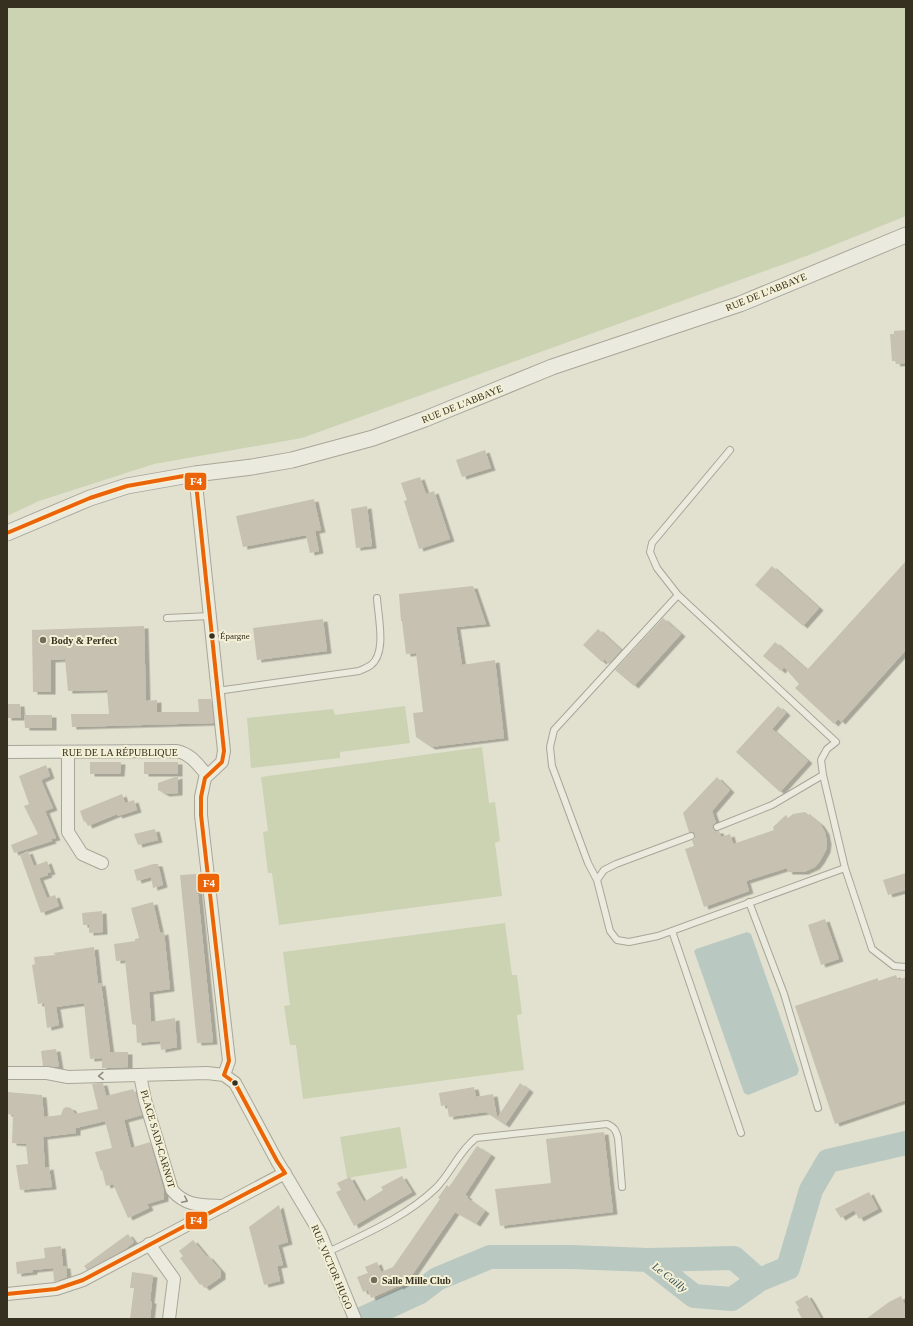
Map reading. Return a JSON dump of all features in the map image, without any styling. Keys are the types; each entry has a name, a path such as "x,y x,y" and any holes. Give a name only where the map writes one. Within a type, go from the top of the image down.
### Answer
{"street":[{"name":"RUE DE L'ABBAYE","path":"7,533 90,498 127,486 195,474 252,467 292,460 373,438 425,419 552,367 740,304 906,235"},
{"path":"7,1294 56,1289 83,1280 285,1173 276,1161 235,1083 224,1075 229,1061 201,814 202,787 205,778 222,762 224,751 195,474"},
{"name":"RUE DE LA RÉPUBLIQUE","path":"7,752 177,751 190,756 207,775"},
{"path":"68,752 68,832 82,854 102,863"},
{"path":"7,1073 47,1073 68,1077 140,1075"},
{"name":"PLACE SADI-CARNOT","path":"224,1075 207,1073 140,1075 145,1100 172,1190 182,1200 188,1203 224,1206"},
{"name":"RUE VICTOR HUGO","path":"285,1173 320,1233 352,1314"},
{"path":"149,1244 174,1279 169,1319"}],"lane":[{"path":"730,450 652,543 650,552 657,568 678,595 836,742 828,749 821,760 822,775 845,868 872,949 894,966 906,967"},
{"path":"678,595 554,730 550,747 552,766 588,864 597,880 610,931 617,940 630,942 658,936 845,868"},
{"path":"217,691 359,671 372,665 379,652 381,637 377,598"},
{"path":"167,618 210,616"},
{"path":"718,827 772,805 822,775"},
{"path":"597,880 604,870 616,864 690,836"},
{"path":"749,902 784,994 818,1108"},
{"path":"672,931 741,1133"},
{"path":"328,1252 402,1214 422,1200 436,1187 452,1168 467,1144 476,1138 607,1124 616,1130 618,1138 622,1187"}],"green space":[{"path":"7,7 906,7 906,216 809,255 302,438 154,464 39,501 7,516"},
{"path":"405,706 410,743 340,752 340,758 251,768 247,718 333,709 335,715"},
{"path":"482,747 489,803 495,802 500,841 495,843 502,896 279,925 272,873 268,873 263,832 268,831 261,777"},
{"path":"505,923 512,975 517,975 522,1014 517,1015 524,1070 303,1099 296,1045 290,1045 284,1006 290,1005 283,952"},
{"path":"400,1127 407,1168 347,1178 340,1137"}],"shaded area":[{"path":"747,932 751,934 799,1070 797,1075 748,1095 744,1093 694,951 696,949"}],"building":[{"path":"906,330 906,363 896,364 895,361 892,361 890,334 894,334 894,331"},
{"path":"485,450 491,468 462,477 456,460"},
{"path":"420,477 426,494 434,491 450,539 419,549 404,501 407,500 401,483"},
{"path":"314,499 321,530 315,531 319,551 310,553 306,535 243,547 236,516"},
{"path":"367,506 372,546 356,548 351,509"},
{"path":"906,561 906,650 841,722 838,719 834,724 795,688 799,684 784,667 781,671 763,656 775,642 807,670"},
{"path":"772,566 819,608 803,626 755,585"},
{"path":"473,586 486,624 456,627 462,665 495,660 504,738 431,747 416,737 413,713 423,712 416,653 406,654 399,594"},
{"path":"663,618 681,634 634,686 615,670"},
{"path":"323,619 327,651 257,660 253,628"},
{"path":"144,626 146,701 157,700 157,712 199,712 198,699 211,699 214,723 72,727 71,714 109,714 107,690 68,691 65,659 51,660 51,692 33,692 32,630"},
{"path":"598,629 621,650 609,664 604,659 602,662 583,645"},
{"path":"7,704 20,704 21,718 7,718"},
{"path":"778,706 786,713 772,729 808,761 780,792 736,752"},
{"path":"24,715 52,715 52,728 25,728"},
{"path":"90,762 121,762 120,774 90,774"},
{"path":"144,762 178,762 178,774 144,774"},
{"path":"46,765 50,776 41,780 53,808 45,811 56,838 51,839 52,841 14,853 11,845 38,834 24,806 29,804 19,776"},
{"path":"178,776 178,793 165,794 158,790 158,783"},
{"path":"717,777 730,790 712,811 716,823 713,825 713,828 715,831 719,831 721,837 730,834 733,844 774,830 773,827 786,815 788,818 793,814 805,812 820,824 825,832 827,842 826,850 815,867 804,872 788,872 787,868 746,881 749,891 704,907 685,849 694,846 692,840 695,839 695,835 694,832 689,832 683,813"},
{"path":"122,794 125,803 134,800 137,810 118,816 117,814 88,826 85,821 84,822 80,811"},
{"path":"155,829 158,840 138,845 134,834"},
{"path":"28,851 34,866 47,861 51,872 47,873 48,875 39,878 47,898 55,895 59,906 41,913 20,855"},
{"path":"153,864 158,864 163,885 153,888 151,877 137,881 134,870"},
{"path":"906,873 906,890 888,895 883,880"},
{"path":"196,874 213,1042 197,1043 180,875"},
{"path":"153,902 160,933 164,932 170,989 149,992 151,1022 175,1018 177,1047 161,1050 160,1041 137,1043 136,1025 132,1024 125,960 116,961 114,944 135,941 135,939 139,938 131,908"},
{"path":"102,911 103,932 89,933 89,925 83,925 82,913"},
{"path":"825,919 839,959 821,965 808,925"},
{"path":"94,947 98,984 101,983 110,1052 128,1052 128,1067 102,1068 102,1058 90,1059 84,1003 56,1007 59,1025 47,1028 44,1003 38,1004 32,965 35,964 34,957 56,955 53,953"},
{"path":"896,975 898,980 906,977 906,1100 835,1124 795,1006 878,978 878,981"},
{"path":"56,1049 59,1067 43,1066 41,1051"},
{"path":"103,1083 106,1096 133,1089 136,1094 142,1115 124,1120 131,1148 150,1142 164,1191 164,1199 147,1204 149,1208 128,1218 113,1184 106,1186 95,1152 112,1148 105,1121 76,1128 76,1133 43,1137 45,1168 49,1167 52,1187 20,1190 16,1165 28,1164 26,1144 12,1143 13,1115 7,1114 7,1092 42,1095 44,1117 61,1115 63,1109 66,1107 71,1108 75,1114 98,1109 92,1084"},
{"path":"520,1083 529,1090 505,1125 486,1112 449,1117 447,1105 441,1106 439,1093 474,1087 476,1097 493,1094 497,1118"},
{"path":"604,1132 613,1212 500,1226 495,1189 551,1183 546,1139"},
{"path":"477,1146 491,1155 465,1195 485,1211 476,1224 455,1212 408,1281 399,1287 398,1286 371,1298 368,1290 363,1292 357,1277 368,1273 365,1267 377,1262 381,1272 393,1267 440,1199 438,1198 447,1185 449,1187"},
{"path":"402,1176 412,1192 354,1226 336,1192 341,1190 337,1183 350,1177 364,1202 383,1190 381,1187"},
{"path":"869,1192 878,1209 859,1219 854,1210 841,1218 835,1209"},
{"path":"279,1205 288,1242 278,1245 283,1265 277,1266 280,1281 264,1285 249,1227"},
{"path":"128,1234 134,1242 124,1250 87,1270 84,1266"},
{"path":"193,1240 221,1271 221,1277 205,1288 201,1284 200,1285 180,1258 183,1256 179,1251"},
{"path":"61,1246 63,1266 66,1266 67,1277 54,1282 53,1268 33,1270 33,1272 17,1274 16,1262 45,1258 44,1248"},
{"path":"132,1272 153,1275 150,1301 152,1301 150,1319 130,1319 134,1288 130,1288"},
{"path":"807,1295 821,1319 804,1319 801,1317 797,1309 799,1308 795,1302"},
{"path":"901,1296 906,1308 906,1319 866,1319 889,1302"}],"waterway":[{"name":"Le Cailly","path":"362,1319 420,1292 437,1279 490,1257 571,1257 648,1260 694,1296 732,1299 759,1280 788,1268 811,1190 828,1161 906,1143"},
{"path":"648,1260 734,1258 759,1280"}],"transit line":[{"name":"F4","path":"7,533 90,498 127,486 195,474 224,751 222,762 205,778 201,797 201,815 229,1061 224,1075 235,1083 285,1173 83,1280 56,1289 7,1294"}],"place":[{"name":"Épargne","path":"212,636"},
{"name":"Body & Perfect","path":"43,640"},
{"name":"Salle Mille Club","path":"374,1280"}]}
